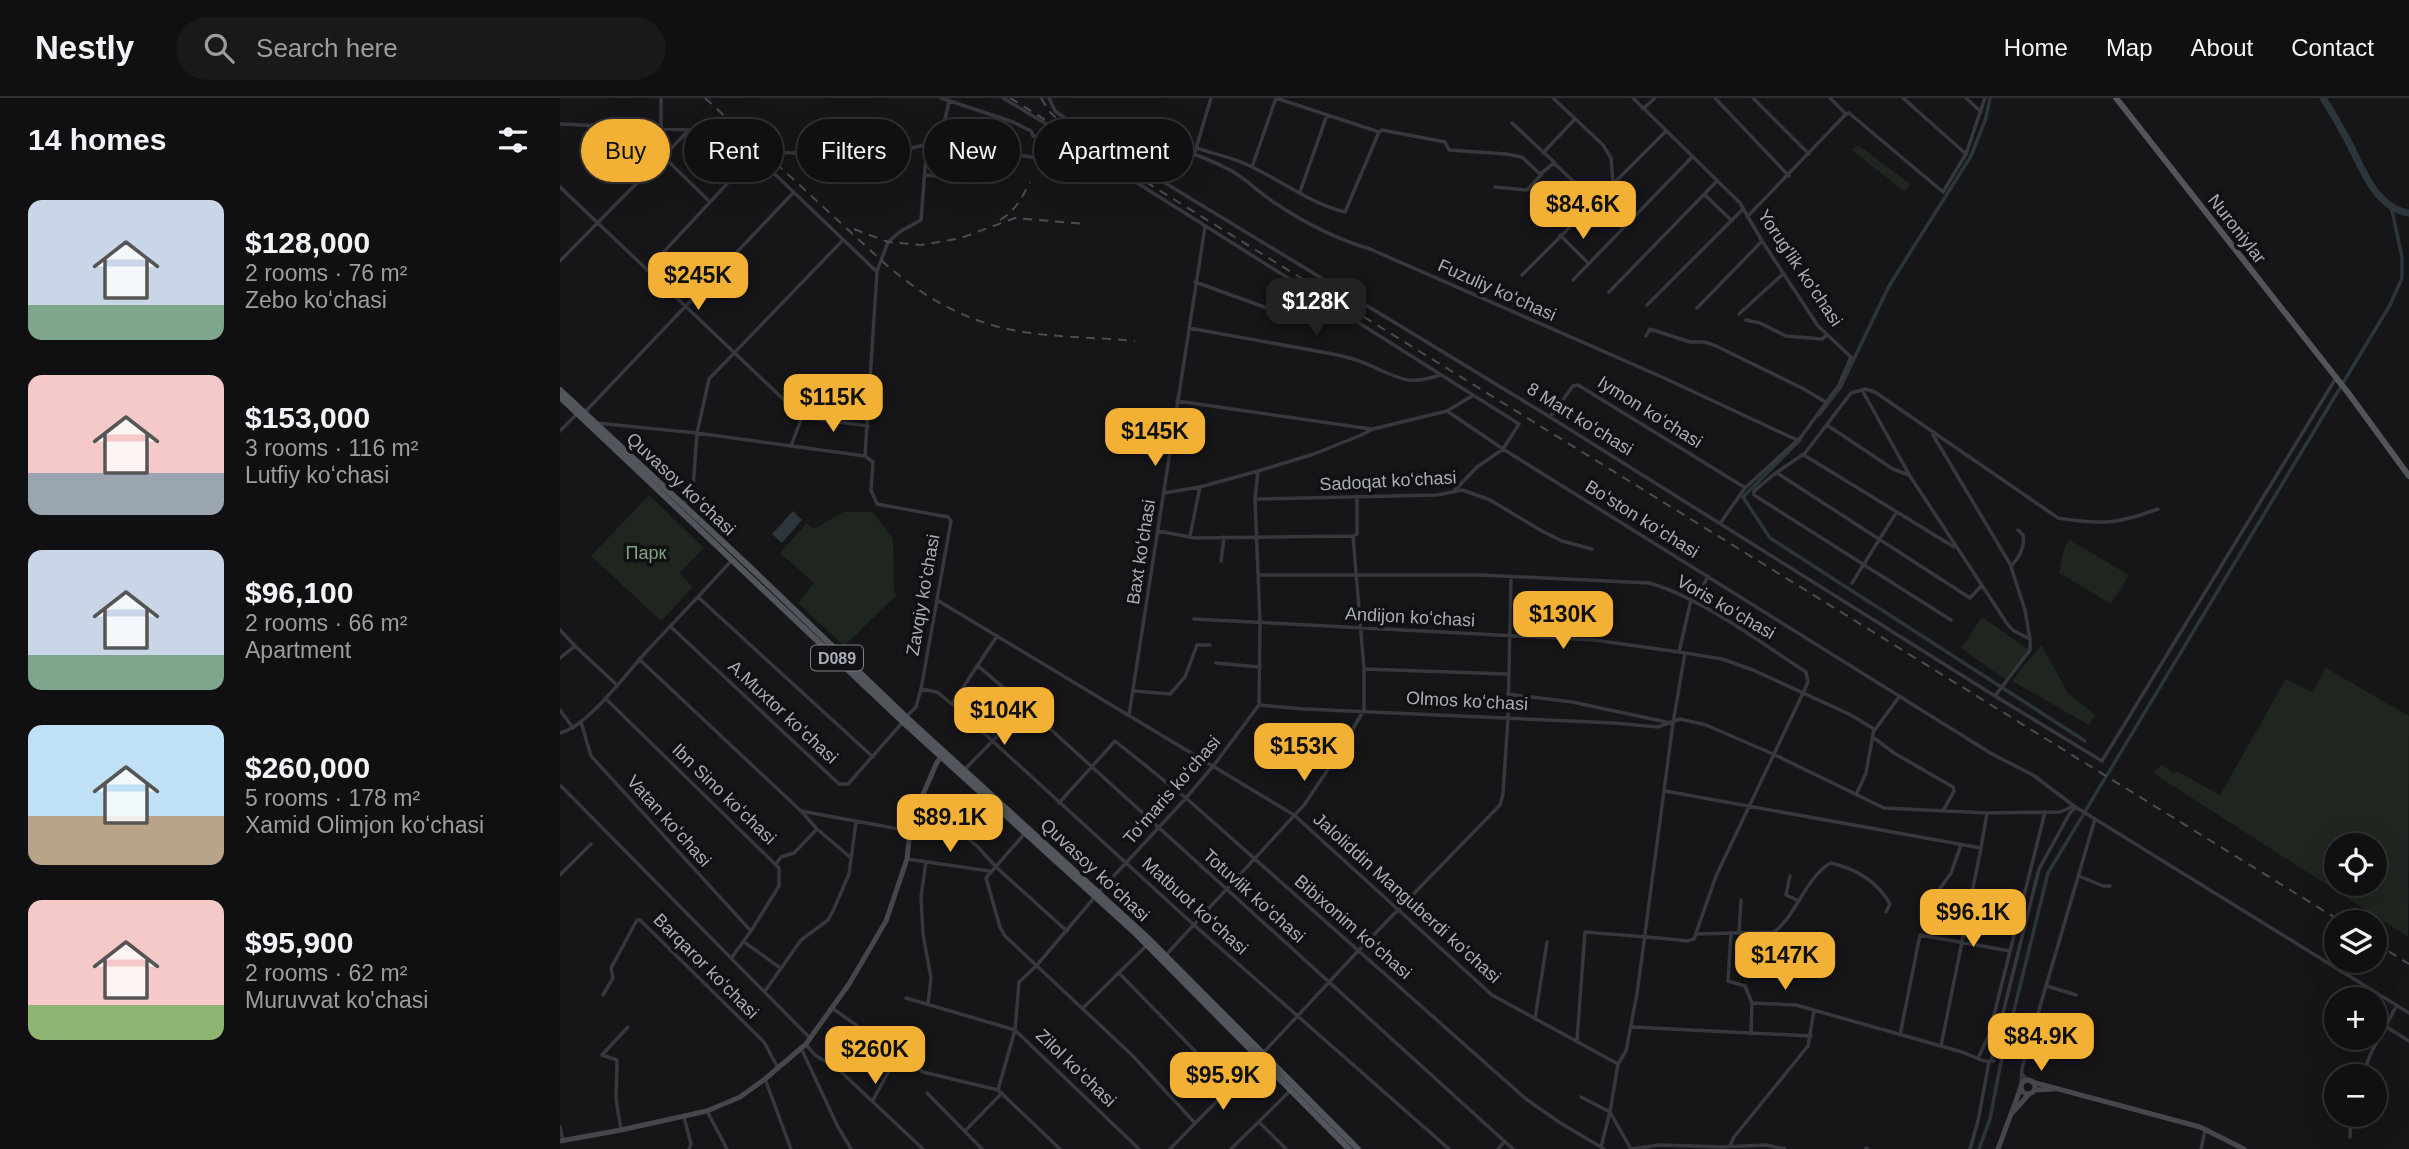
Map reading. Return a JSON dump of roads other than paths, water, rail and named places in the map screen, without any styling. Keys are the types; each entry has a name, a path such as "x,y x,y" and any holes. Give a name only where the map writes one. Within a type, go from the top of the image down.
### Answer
{"main road":[{"name":"Nuroniylar","path":"2116,98 2349,394 2409,476"},
{"name":"Quvasoy koʻchasi","path":"560,390 581,413 683,505 941,757 1166,956 1349,1149"},
{"name":"Quvasoy koʻchasi","path":"560,397 581,413"},
{"name":"Quvasoy koʻchasi","path":"594,425 732,560 1098,895 1358,1149"}],"street":[{"path":"660,119 661,98"},
{"path":"941,98 1013,122 1031,131 1034,136"},
{"path":"1003,98 1038,119"},
{"name":"8 Mart koʻchasi","path":"1049,98 1055,111 1066,119"},
{"path":"1194,155 1211,98"},
{"path":"1252,167 1276,98 1379,132 1382,130 1445,142 1449,150 1522,157 1542,174"},
{"path":"1553,98 1603,145 1611,158 1612,183"},
{"name":"Yorug'lik ko'chasi","path":"1633,98 1743,209 1783,274 1827,336 1851,357 1844,378 1797,440 1745,488 1721,522"},
{"path":"1643,109 1655,98"},
{"path":"1715,98 1789,176"},
{"path":"1753,98 1809,154"},
{"path":"1830,98 1943,192 1966,154 1985,98"},
{"path":"1903,98 1966,154"},
{"path":"1966,98 1982,112"},
{"path":"945,119 949,102"},
{"path":"1747,218 1846,114"},
{"path":"1300,192 1327,115"},
{"path":"1543,153 1575,120"},
{"path":"1512,123 1594,201"},
{"path":"560,124 581,125"},
{"path":"670,129 689,130 670,151"},
{"path":"1522,275 1666,131"},
{"path":"1197,148 1252,167 1325,207 1345,212 1379,132"},
{"path":"783,152 890,154 924,144"},
{"name":"Fuzuliy koʻchasi","path":"1194,155 1237,174 1273,202 1329,235 1370,249 1662,377 1797,440"},
{"path":"1573,280 1692,157"},
{"path":"670,163 710,202"},
{"path":"1495,187 1527,190 1554,163"},
{"path":"1609,292 1717,180"},
{"path":"560,261 597,221 611,211 639,182"},
{"path":"647,270 729,182"},
{"path":"782,182 877,272"},
{"path":"594,425 697,433 865,456 877,272 888,242 921,220 925,182"},
{"path":"1136,182 1279,270 1519,424 1503,449 1477,467 1453,492"},
{"name":"8 Mart koʻchasi","path":"1164,182 1721,522 2102,761 2336,378"},
{"path":"560,187 802,417 867,426"},
{"path":"560,431 685,308 793,193"},
{"path":"1704,194 1731,221"},
{"path":"1647,305 1743,209"},
{"name":"Baxt koʻchasi","path":"1129,715 1205,226"},
{"path":"1560,235 1588,263"},
{"path":"683,505 693,488 697,433 709,379 843,240"},
{"path":"1698,308 1762,241"},
{"path":"1739,314 1783,274"},
{"path":"1195,282 1267,308"},
{"path":"1746,320 1760,323 1786,336 1822,339 1827,336"},
{"path":"1189,328 1333,354 1365,363 1404,381 1440,375"},
{"path":"1646,336 1650,329 1690,342 1705,342 1774,374 1826,403"},
{"name":"Iymon koʻchasi","path":"1550,417 1573,386 1578,385 1745,488"},
{"path":"1861,390 1955,548 2010,628 2030,639"},
{"path":"1951,620 1754,495 1757,488 1804,455 1848,395 1861,390 1875,393 2058,518 2088,523 2114,523 2158,509"},
{"path":"1164,494 1200,487 1314,454 1373,429 1447,411 1473,396"},
{"path":"1177,401 1373,429"},
{"name":"Boʻston koʻchasi","path":"1447,411 1503,449 1899,697 1992,754 2033,775 2076,807 2409,1013"},
{"path":"790,446 802,417"},
{"path":"1827,425 1893,469 1910,476"},
{"path":"1932,433 2011,566 2025,610 2030,639 2028,653 1996,695"},
{"path":"1804,455 1955,548"},
{"name":"Zavqiy koʻchasi","path":"865,456 873,462 871,490 877,504 943,515 951,521 921,689 914,711 904,719"},
{"path":"1258,471 1255,499 1260,622 1259,705"},
{"path":"1777,473 1970,598 1982,586"},
{"path":"1190,536 1200,487"},
{"name":"Sadoqat koʻchasi","path":"1255,499 1468,492 1490,500 1542,531 1592,549"},
{"path":"1158,531 1224,537 1353,536 1357,534 1357,497"},
{"path":"1852,583 1896,513"},
{"path":"2011,566 2019,558 2023,546 2023,534 2018,530"},
{"path":"1166,956 1315,790 1364,710 1364,669 1353,536"},
{"path":"1221,562 1224,537"},
{"path":"560,733 581,722 605,698 732,560"},
{"name":"Voris koʻchasi","path":"1258,575 1511,576 1649,583 1664,587 1693,602 1806,672 1808,682 1803,693"},
{"path":"1170,1149 1500,805 1508,718 1511,576"},
{"path":"1679,652 1693,602 1708,576"},
{"path":"698,597 873,757"},
{"name":"Jaloliddin Manguberdi ko'chasi","path":"937,600 1294,815 1492,995 1618,1064"},
{"name":"Andijon koʻchasi","path":"1194,619 1594,640 1722,659 1849,714 1874,729 1874,740 1954,789 1943,811"},
{"name":"A.Muxtor koʻchasi","path":"670,626 839,784 848,783 904,719"},
{"path":"560,631 617,685"},
{"path":"952,704 997,636"},
{"path":"1134,691 1170,694 1185,677 1196,645 1210,645"},
{"path":"560,658 575,646"},
{"path":"1602,1149 1618,1064 1626,1051 1646,936 1673,723 1685,653"},
{"path":"639,659 817,829 850,857"},
{"path":"1216,663 1260,667"},
{"name":"Totuvlik koʻchasi","path":"977,665 1513,1149"},
{"path":"1364,669 1507,674"},
{"name":"Matbuot koʻchasi","path":"921,689 937,692 952,704 1194,925 1449,1149"},
{"path":"1577,1040 1585,933 1692,941 1716,876 1803,693"},
{"path":"1508,694 1572,702 1673,723 1687,719 1706,724 1884,808 1987,813 2060,812 2076,807"},
{"path":"1856,795 1866,773 1874,729 1899,697"},
{"name":"Ibn Sino koʻchasi","path":"605,698 753,844 776,863 780,877 779,886 732,957"},
{"name":"Olmos koʻchasi","path":"1259,705 1658,727 1673,723"},
{"name":"Toʻmaris koʻchasi","path":"1000,1091 1015,1030 1019,982 1186,798 1259,705"},
{"path":"964,770 1026,707"},
{"path":"560,710 573,728"},
{"name":"Vatan koʻchasi","path":"581,722 592,755 751,931"},
{"name":"Bibixonim koʻchasi","path":"1092,767 1115,741 1186,798 1526,1099 1602,1149"},
{"path":"560,1127 562,1141 707,1111 740,1097 803,1046 868,954 886,921 907,859 910,831 921,799 941,757"},
{"path":"1059,803 1092,767"},
{"path":"560,785 810,1038"},
{"path":"1665,791 1982,848"},
{"path":"921,799 948,820 1067,931"},
{"path":"1970,1149 2039,869 2076,807"},
{"path":"801,811 910,831"},
{"path":"1978,1058 1989,1035 2045,812"},
{"path":"1941,1046 1987,813"},
{"path":"2057,1088 2023,1092 2021,1072 2095,819"},
{"path":"765,991 801,940 830,916 845,887 850,869 856,822"},
{"path":"776,863 781,857 794,853 817,829"},
{"path":"1027,833 986,877 999,927 1005,936 1133,1056 1195,1123"},
{"path":"560,875 591,845"},
{"path":"1924,911 1951,873 1961,845"},
{"path":"907,859 989,871"},
{"path":"926,862 921,897 923,934 931,978 929,1003"},
{"path":"1696,934 1774,932 1782,926 1818,875 1831,863 1865,875 1884,892 1890,904 1886,912"},
{"path":"1790,876 1786,895 1798,901"},
{"path":"2078,876 2110,886"},
{"path":"1739,933 1741,900"},
{"name":"Barqaror koʻchasi","path":"603,995 613,978 611,968 637,920 640,920 764,1042 778,1068"},
{"path":"1731,933 1728,981 1745,986 1752,1003 1751,1034"},
{"path":"1900,1035 1920,935 2010,951"},
{"path":"744,942 780,967"},
{"path":"1535,1019 1547,942"},
{"path":"1083,1007 1146,943"},
{"path":"1119,973 1230,1087"},
{"path":"2047,986 2076,995"},
{"name":"Zilol koʻchasi","path":"906,998 1015,1030 1139,1149"},
{"path":"1752,1003 1796,1004 1991,1061"},
{"path":"2387,1022 2397,1005"},
{"path":"832,1008 923,1072 1000,1091 1060,1149"},
{"path":"1730,1146 1734,1137 1808,1046 1814,1010"},
{"path":"621,1130 616,1099 617,1062 602,1055 628,1027"},
{"path":"1630,1027 1811,1036"},
{"path":"2387,1027 2409,1041"},
{"path":"803,1046 820,1061 829,1062 923,1149"},
{"path":"803,1046 837,1125 851,1149"},
{"path":"873,1100 897,1055"},
{"path":"2021,1072 2030,1081 2205,1130 2244,1149"},
{"path":"765,1079 791,1149"},
{"path":"1998,1149 2021,1086 2030,1081"},
{"path":"2010,1117 2031,1092 2030,1081"},
{"path":"1231,1149 1291,1090"},
{"path":"965,1131 1000,1091"},
{"path":"927,1093 982,1149"},
{"path":"1581,1097 1610,1112 1631,1149 1660,1145 1771,1145 1785,1149"},
{"path":"707,1111 727,1149"},
{"path":"684,1117 691,1149"},
{"path":"1259,1122 1286,1149"},
{"path":"2350,1127 2350,1137"},
{"path":"2201,1149 2205,1130"},
{"path":"1498,1149 1504,1142"}],"waterway":[{"path":"1819,415 1840,388 1889,286 1971,156 1986,118 1990,98"},
{"path":"2323,98 2378,195 2397,210 2409,213"},
{"path":"1979,1149 1990,1119 2000,1067 2048,873 2390,305 2402,278 2402,257 2391,206"},
{"path":"1800,440 1743,497 1770,538 2085,741"}],"railway":[{"path":"705,98 882,261 927,295 959,313 1013,330 1135,341"},
{"path":"1010,98 2324,911"},
{"path":"1041,98 1057,119"},
{"path":"1000,220 1018,204 1030,182"},
{"path":"854,229 888,242 922,245 961,238 1015,218 1086,224"},
{"path":"2387,950 2409,964"}],"park label":[{"name":"Парк","path":"646,553"}]}
